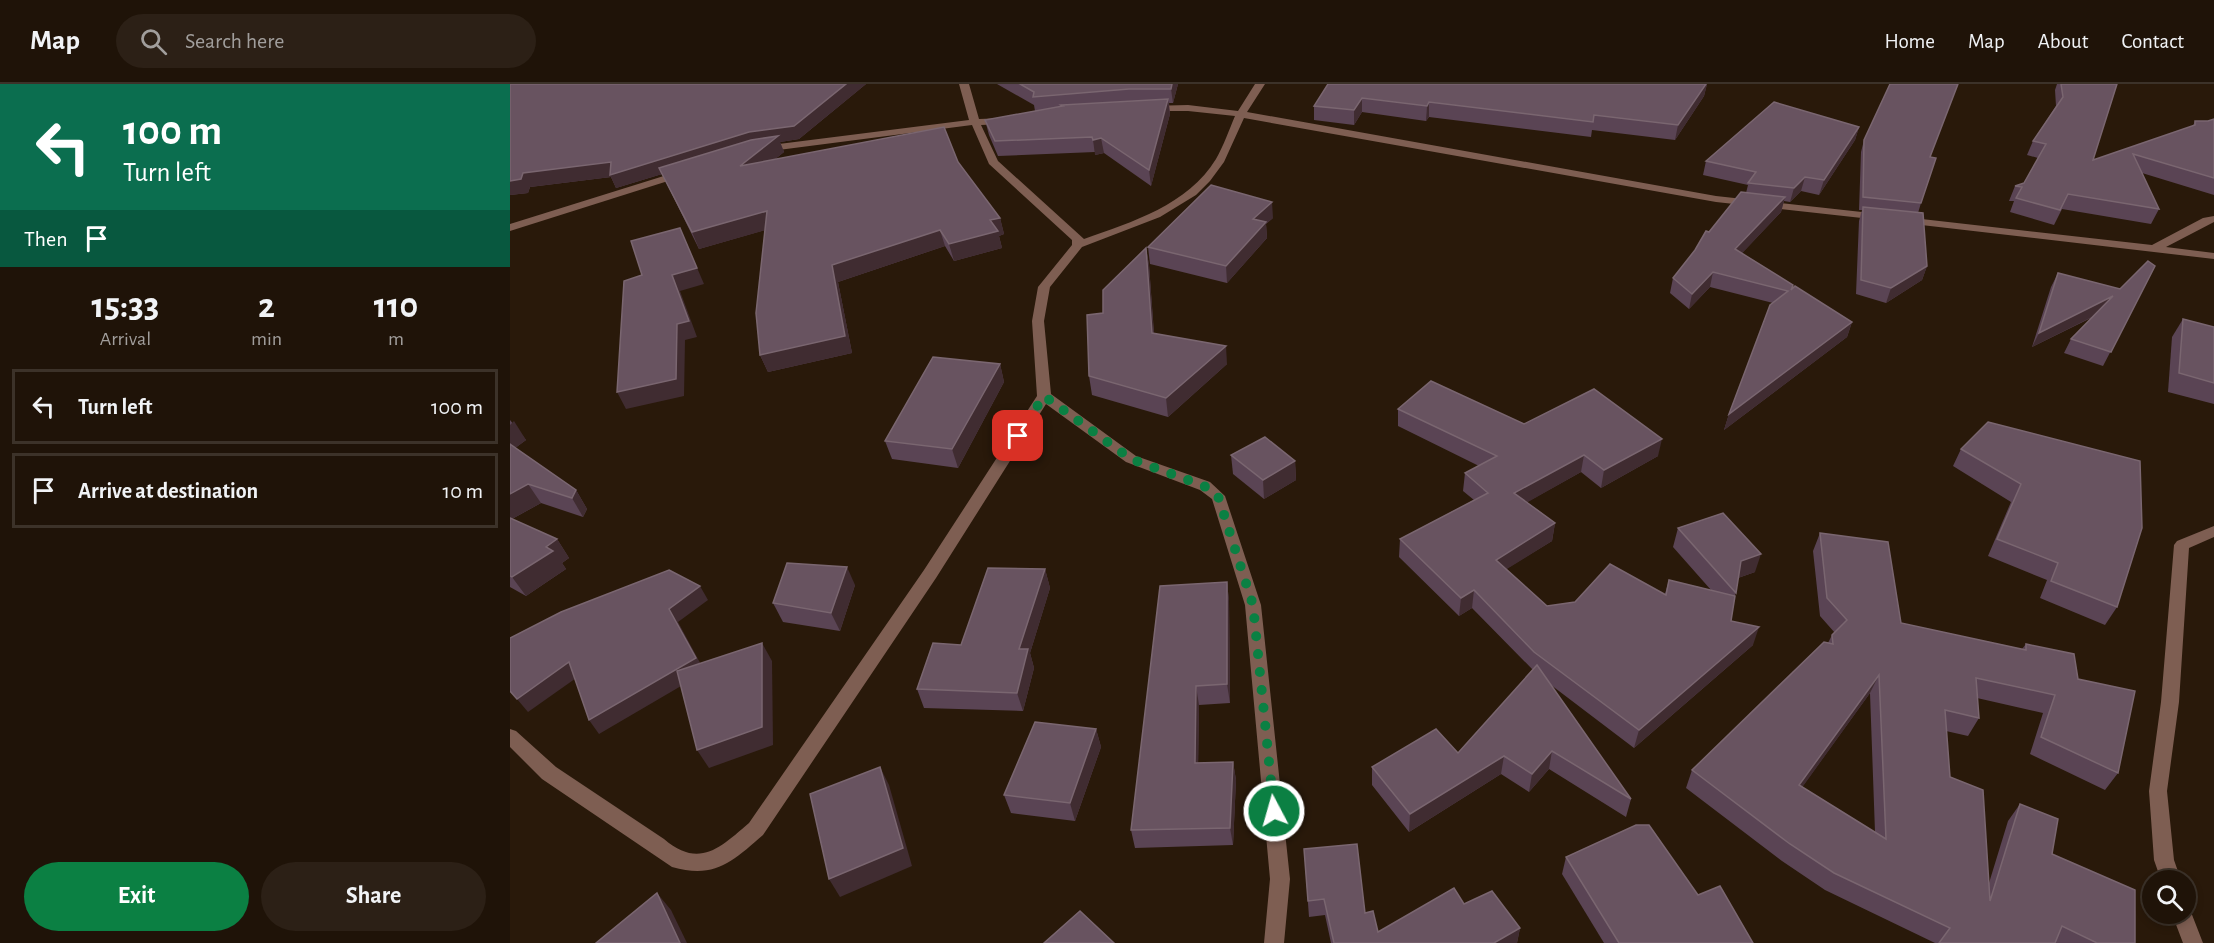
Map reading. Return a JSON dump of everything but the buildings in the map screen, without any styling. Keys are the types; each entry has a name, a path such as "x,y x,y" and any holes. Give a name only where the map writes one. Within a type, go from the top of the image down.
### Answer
{"street":[{"path":"964,84 975,122 993,162 1078,239 1078,245"},
{"path":"510,736 549,773 657,845 672,858 694,864 726,855 756,829 930,574 1044,396 1038,321 1044,287 1078,245 1152,218 1187,197 1205,182 1220,161 1241,114 1260,84"},
{"path":"1142,108 1188,108 1241,114 1716,199 2214,256"},
{"path":"755,150 975,122 1021,120"},
{"path":"510,228 700,167"},
{"path":"2154,249 2207,220 2214,219"},
{"path":"1044,396 1131,459 1204,486 1218,496 1253,605 1280,879 1274,943"},
{"path":"2168,870 2164,860 2158,791 2170,702 2182,545 2214,531"},
{"path":"2186,924 2193,943"}],"route":[{"path":"1018,436 1044,396 1131,459 1204,486 1218,496 1253,605 1274,811"}]}
